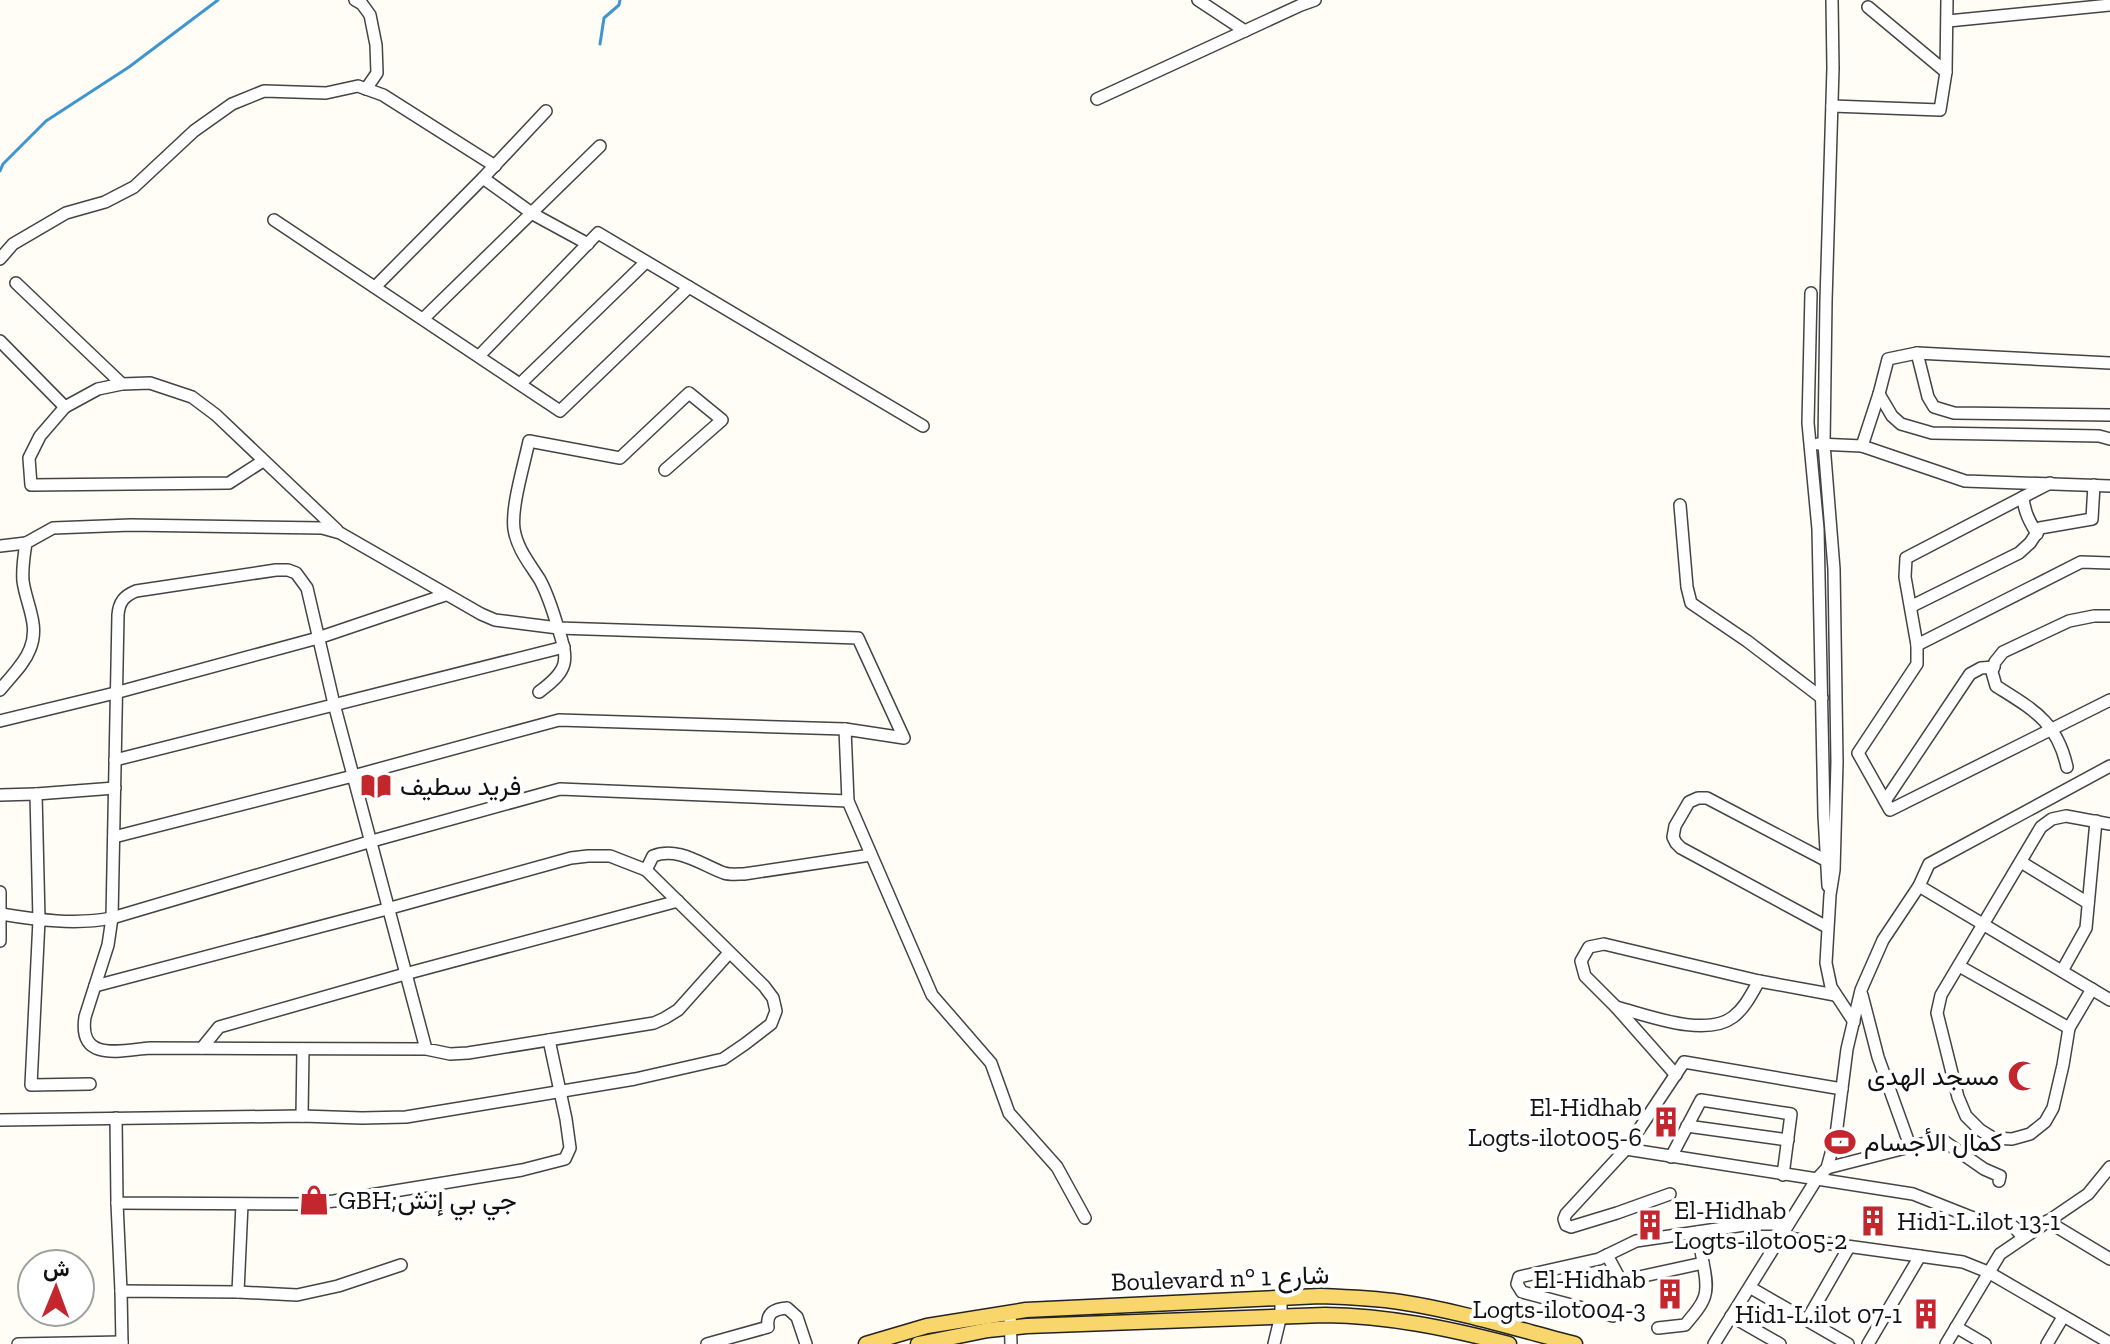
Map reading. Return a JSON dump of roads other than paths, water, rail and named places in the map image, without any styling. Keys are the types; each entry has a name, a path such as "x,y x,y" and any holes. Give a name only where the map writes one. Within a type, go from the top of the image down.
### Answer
{"main road":[{"name":"Boulevard n° شارع 1","path":"866,1344 927,1326 1010,1312 1281,1297 1362,1298 1400,1302 1575,1344"},
{"name":"Boulevard n° شارع 1","path":"918,1344 1010,1328 1281,1315 1366,1315 1509,1344"}],"street":[{"path":"355,0 370,15 376,45 377,73 366,89"},
{"path":"1198,0 1245,31"},
{"path":"1097,99 1245,31 1297,2 1315,0"},
{"path":"1832,0 1824,444 1834,569 1837,762 1834,870 1827,927 1826,971 1835,995 1854,1022"},
{"path":"1832,106 1940,110 1946,72 1945,7 2110,5"},
{"path":"1868,7 1946,72"},
{"path":"0,259 13,244 66,213 105,202 134,187 194,131 232,104 264,91 326,93 358,86 383,95 495,166"},
{"path":"375,287 546,111"},
{"path":"423,319 600,146"},
{"path":"483,178 533,214 588,244"},
{"path":"274,220 560,411 689,287"},
{"path":"479,356 598,233 923,426"},
{"path":"520,384 646,262"},
{"path":"16,283 122,384"},
{"path":"1811,293 1809,444 1818,529 1825,860 1830,895"},
{"path":"0,341 65,407"},
{"path":"1862,446 1888,359 1917,353 2110,363"},
{"path":"1917,353 1928,397 1934,407 1954,413 2110,415"},
{"path":"114,837 559,720 845,729 904,738 858,638 558,628 495,620 445,595 340,533 216,415 192,397 150,383 98,389 65,407 40,436 29,458 31,485 229,483 263,461"},
{"path":"539,692 563,670 567,658 552,608 541,582 522,552 514,526 529,441 620,458 689,393 722,420 665,470"},
{"path":"1879,394 1892,416 1901,424 1932,433 2099,436 2110,439"},
{"path":"1809,444 1862,446 1965,481 2110,486"},
{"path":"1823,764 1858,753 1917,664 1912,606 1905,577 1906,558 2050,483"},
{"path":"1912,606 2019,553 2040,528 2092,519 2094,485"},
{"path":"2023,497 2024,507 2037,534"},
{"path":"1680,505 1691,603 1822,698"},
{"path":"0,546 26,543 53,528 75,527 322,528 340,533"},
{"path":"0,690 30,650 33,635 33,616 23,582 26,543"},
{"path":"1917,645 2081,562 2110,563"},
{"path":"426,1049 334,704 307,588 296,573 288,570 136,591 123,599 119,605 115,693 112,918 108,945 83,1030 85,1039 96,1048 122,1051 150,1048 426,1049 450,1054 468,1053 642,1026 665,1018 678,1010 729,953"},
{"path":"0,721 318,638 445,595"},
{"path":"1821,614 1835,614"},
{"path":"2067,767 2052,729 2031,708 1996,686 1992,672 2003,652 2069,621 2110,616"},
{"path":"115,760 564,647"},
{"path":"1885,801 1970,674 1981,668 1994,667"},
{"path":"1858,753 1890,810 2110,700"},
{"path":"845,729 848,801 932,995 991,1063 1009,1113 1057,1167 1085,1218"},
{"path":"1714,1344 1816,1180 1827,1168 1836,1135 1847,1049 1861,990 1883,940 1919,886 1929,864 2110,766"},
{"path":"0,795 115,788"},
{"path":"1,914 39,920 96,921 112,918 560,789 848,801"},
{"path":"36,794 39,920 31,1085 90,1084"},
{"path":"1825,860 1707,798 1689,802 1673,833 1678,846 1827,927"},
{"path":"2092,989 2069,1028 2058,1093 2045,1122 2030,1134 2012,1139 1993,1138 1980,1130 1966,1116 1958,1097 1937,1013 1941,995 2041,827 2052,819 2066,816 2110,824"},
{"path":"2062,971 2086,928 2096,821"},
{"path":"646,870 650,860 658,853 682,855 726,874 871,855"},
{"path":"0,1120 406,1117 635,1079 723,1059 771,1024 776,1011 773,998 764,986 646,870 610,856 571,858 95,986"},
{"path":"2021,862 2088,903"},
{"path":"1919,886 2110,1000"},
{"path":"0,892 0,941"},
{"path":"202,1048 219,1027 678,901"},
{"path":"1676,1075 1583,971 1582,956 1589,947 1604,944 1759,981 1835,995"},
{"path":"1959,966 2069,1028"},
{"path":"1616,1007 1698,1027 1714,1026 1736,1014 1759,981"},
{"path":"1861,990 1878,1057 1910,1146"},
{"path":"117,1203 306,1204 522,1170 565,1159 570,1148 549,1040"},
{"path":"302,1116 303,1049"},
{"path":"1670,1194 1571,1227 1566,1225 1564,1219 1626,1149 1684,1062 1842,1089"},
{"path":"1671,1157 1701,1100 1791,1114 1783,1175"},
{"path":"18,1344 122,1343 116,1118"},
{"path":"1687,1126 1788,1140"},
{"path":"1827,1168 1941,1139 1984,1169 2000,1176 1999,1181"},
{"path":"1626,1149 1913,1194 1971,1217 2014,1227 2023,1237"},
{"path":"1946,1344 2000,1254 2088,1194 2110,1167"},
{"path":"238,1292 242,1204"},
{"path":"2047,1221 2110,1259"},
{"path":"1613,1316 1522,1292 1517,1284 1519,1277 1599,1259 1636,1241 1751,1224 1788,1224"},
{"path":"1658,1328 1685,1325 1698,1310 1708,1288 1698,1232"},
{"path":"1781,1237 1963,1262 1988,1272 2110,1343"},
{"path":"1807,1320 1849,1247"},
{"path":"1607,1255 1621,1281 1703,1263"},
{"path":"1868,1344 1920,1256"},
{"path":"121,1291 297,1295 338,1286 401,1265"},
{"path":"1751,1288 1848,1344"},
{"path":"1274,1344 1281,1315 1281,1297"},
{"path":"707,1344 768,1327 770,1314 774,1310 787,1308 797,1317 806,1344"},
{"path":"1010,1312 1011,1344"},
{"path":"1731,1316 1780,1344"},
{"path":"2047,1344 2063,1317"},
{"path":"1956,1327 1985,1344"}],"waterway":[{"path":"0,171 3,164 46,121 129,67 218,0"},
{"path":"600,44 604,18 619,5 620,0"}],"place":[{"name":"فريد سطيف","path":"376,786"},
{"name":"مسجد الهدى","path":"2023,1076"},
{"name":"El-Hidhab Logts-ilot005-6","path":"1666,1122"},
{"name":"كمال الأجسام","path":"1840,1142"},
{"name":"GBH;جي بي إتش","path":"314,1200"},
{"name":"Hid1-L.ilot 13-1","path":"1873,1221"},
{"name":"El-Hidhab Logts-ilot005-2","path":"1650,1225"},
{"name":"El-Hidhab Logts-ilot004-3","path":"1670,1294"},
{"name":"Hid1-L.ilot 07-1","path":"1926,1314"}]}
